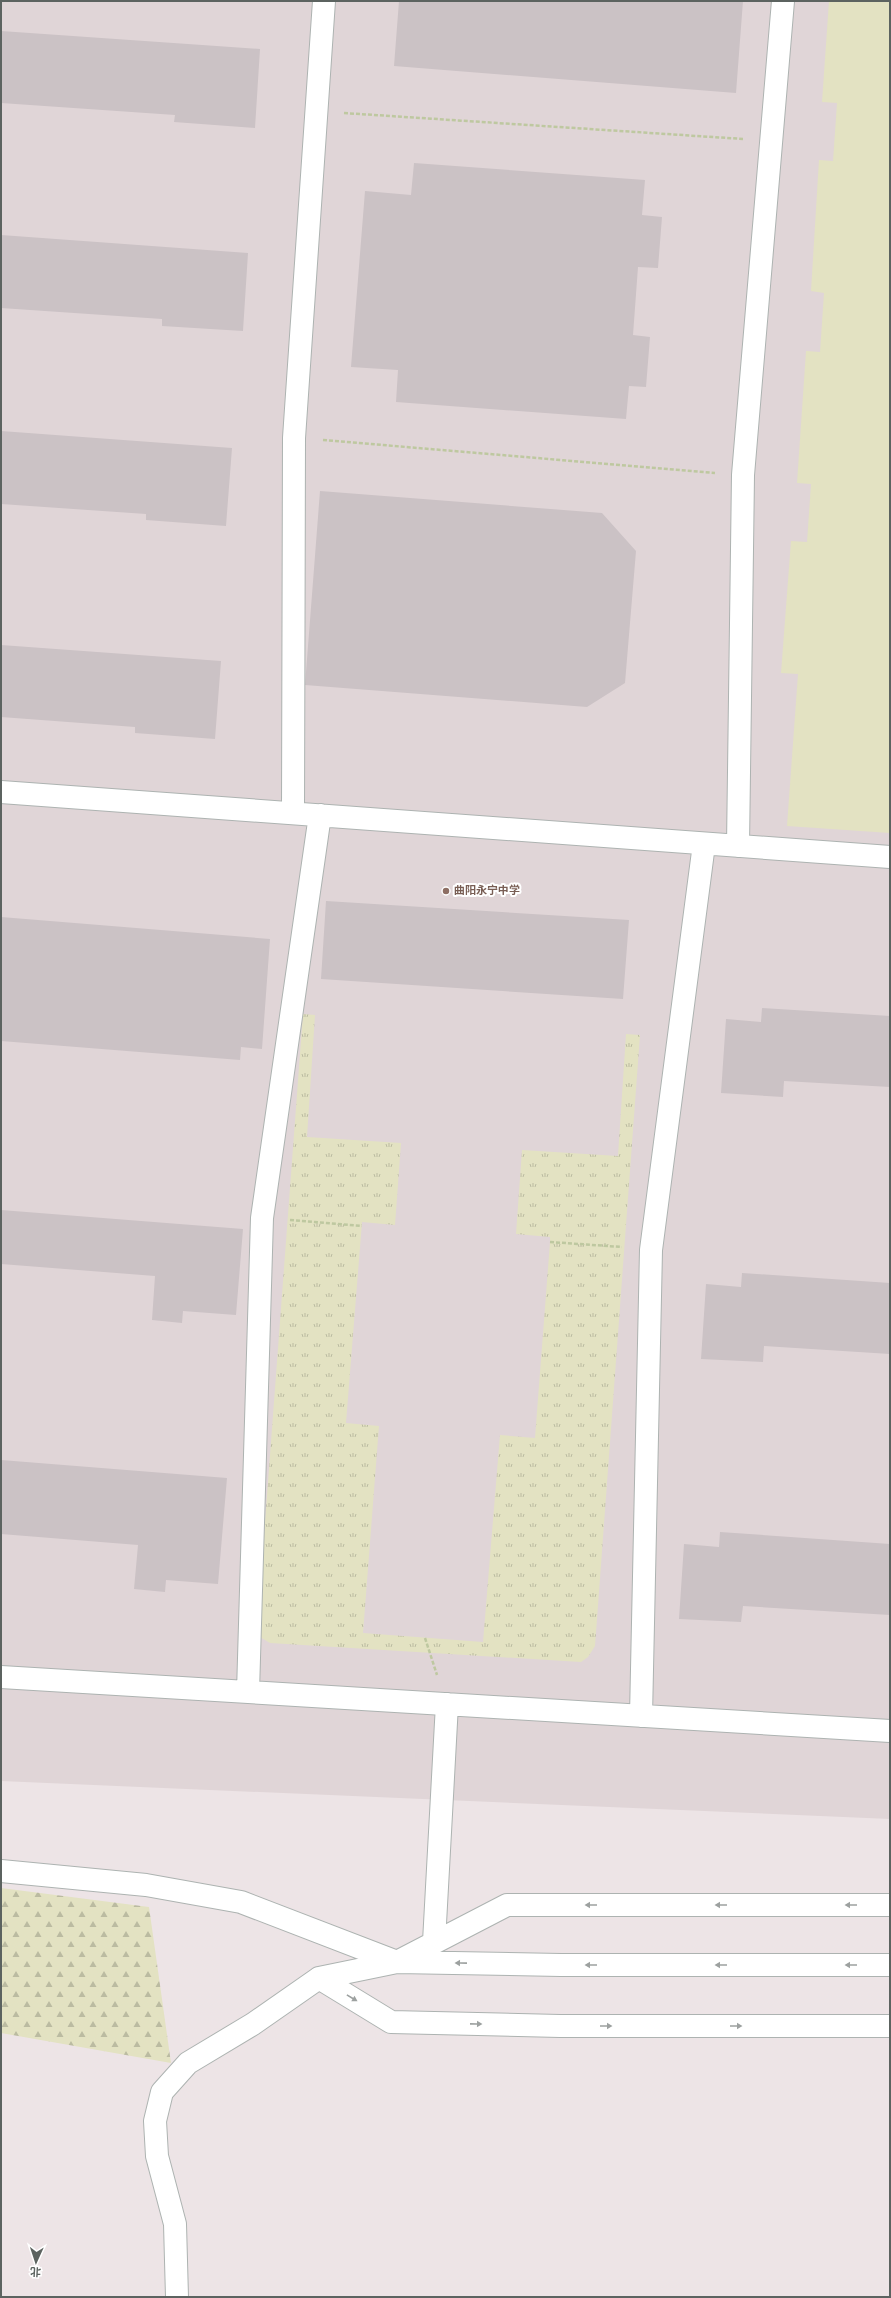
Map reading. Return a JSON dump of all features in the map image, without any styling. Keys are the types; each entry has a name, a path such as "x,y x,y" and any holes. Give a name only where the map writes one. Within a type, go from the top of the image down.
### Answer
{"street":[{"path":"293,813 294,438 324,1"},
{"path":"738,846 743,475 783,1"},
{"path":"1,792 890,857"},
{"path":"248,1692 262,1218 320,815"},
{"path":"641,1716 651,1250 704,844"},
{"path":"1,1677 890,1731"},
{"path":"434,1942 447,1704"},
{"path":"1,1871 146,1885 241,1902 397,1962 507,1905 890,1905"},
{"path":"177,2297 175,2224 157,2156 155,2121 162,2092 188,2063 254,2024 319,1978 397,1962 561,1965 890,1965"},
{"path":"319,1978 391,2022 560,2026 890,2026"}],"path":[{"path":"316,112 771,141"},
{"path":"294,438 743,475"},
{"path":"262,1218 362,1226"},
{"path":"550,1242 651,1250"},
{"path":"425,1638 447,1704"}],"shaded area":[{"name":"曲阳永宁中学","path":"1,1 890,1 890,1819 1,1781"}],"green space":[{"path":"829,1 890,1 890,833 787,826 798,674 781,673 791,541 807,542 811,484 797,483 806,351 820,352 824,293 811,291 819,160 833,161 837,103 822,102"},
{"path":"303,1014 315,1015 307,1137 401,1143 395,1225 362,1222 346,1423 379,1426 363,1633 483,1642 500,1435 535,1438 550,1237 516,1234 522,1150 618,1156 626,1034 640,1035 595,1646 588,1657 581,1662 270,1643 260,1637 257,1629"},
{"path":"1,1888 149,1907 171,2063 1,2033"}],"building":[{"path":"399,1 743,1 736,93 394,66"},
{"path":"1,31 260,49 255,128 174,122 175,115 1,103"},
{"path":"414,163 645,180 642,215 662,217 658,268 638,267 633,335 650,337 646,387 629,386 626,419 396,402 398,370 351,367 365,191 411,195"},
{"path":"1,235 248,253 243,331 162,326 162,319 1,308"},
{"path":"1,431 232,448 226,526 146,520 146,514 1,504"},
{"path":"320,491 602,513 636,551 625,683 587,707 305,685"},
{"path":"1,645 221,661 215,739 135,733 135,727 1,717"},
{"path":"326,901 629,920 623,999 321,979"},
{"path":"1,917 270,939 262,1049 241,1047 240,1060 1,1041"},
{"path":"762,1008 890,1016 890,1087 784,1081 783,1097 721,1093 726,1019 761,1022"},
{"path":"1,1210 243,1229 236,1315 183,1311 182,1323 152,1320 155,1276 1,1264"},
{"path":"742,1273 890,1283 890,1354 764,1346 763,1362 701,1359 706,1284 741,1287"},
{"path":"1,1460 227,1478 218,1584 166,1580 165,1592 134,1589 138,1545 1,1534"},
{"path":"720,1532 890,1544 890,1615 743,1606 741,1622 679,1619 684,1544 719,1547"}],"place":[{"name":"曲阳永宁中学","path":"446,891"}]}
